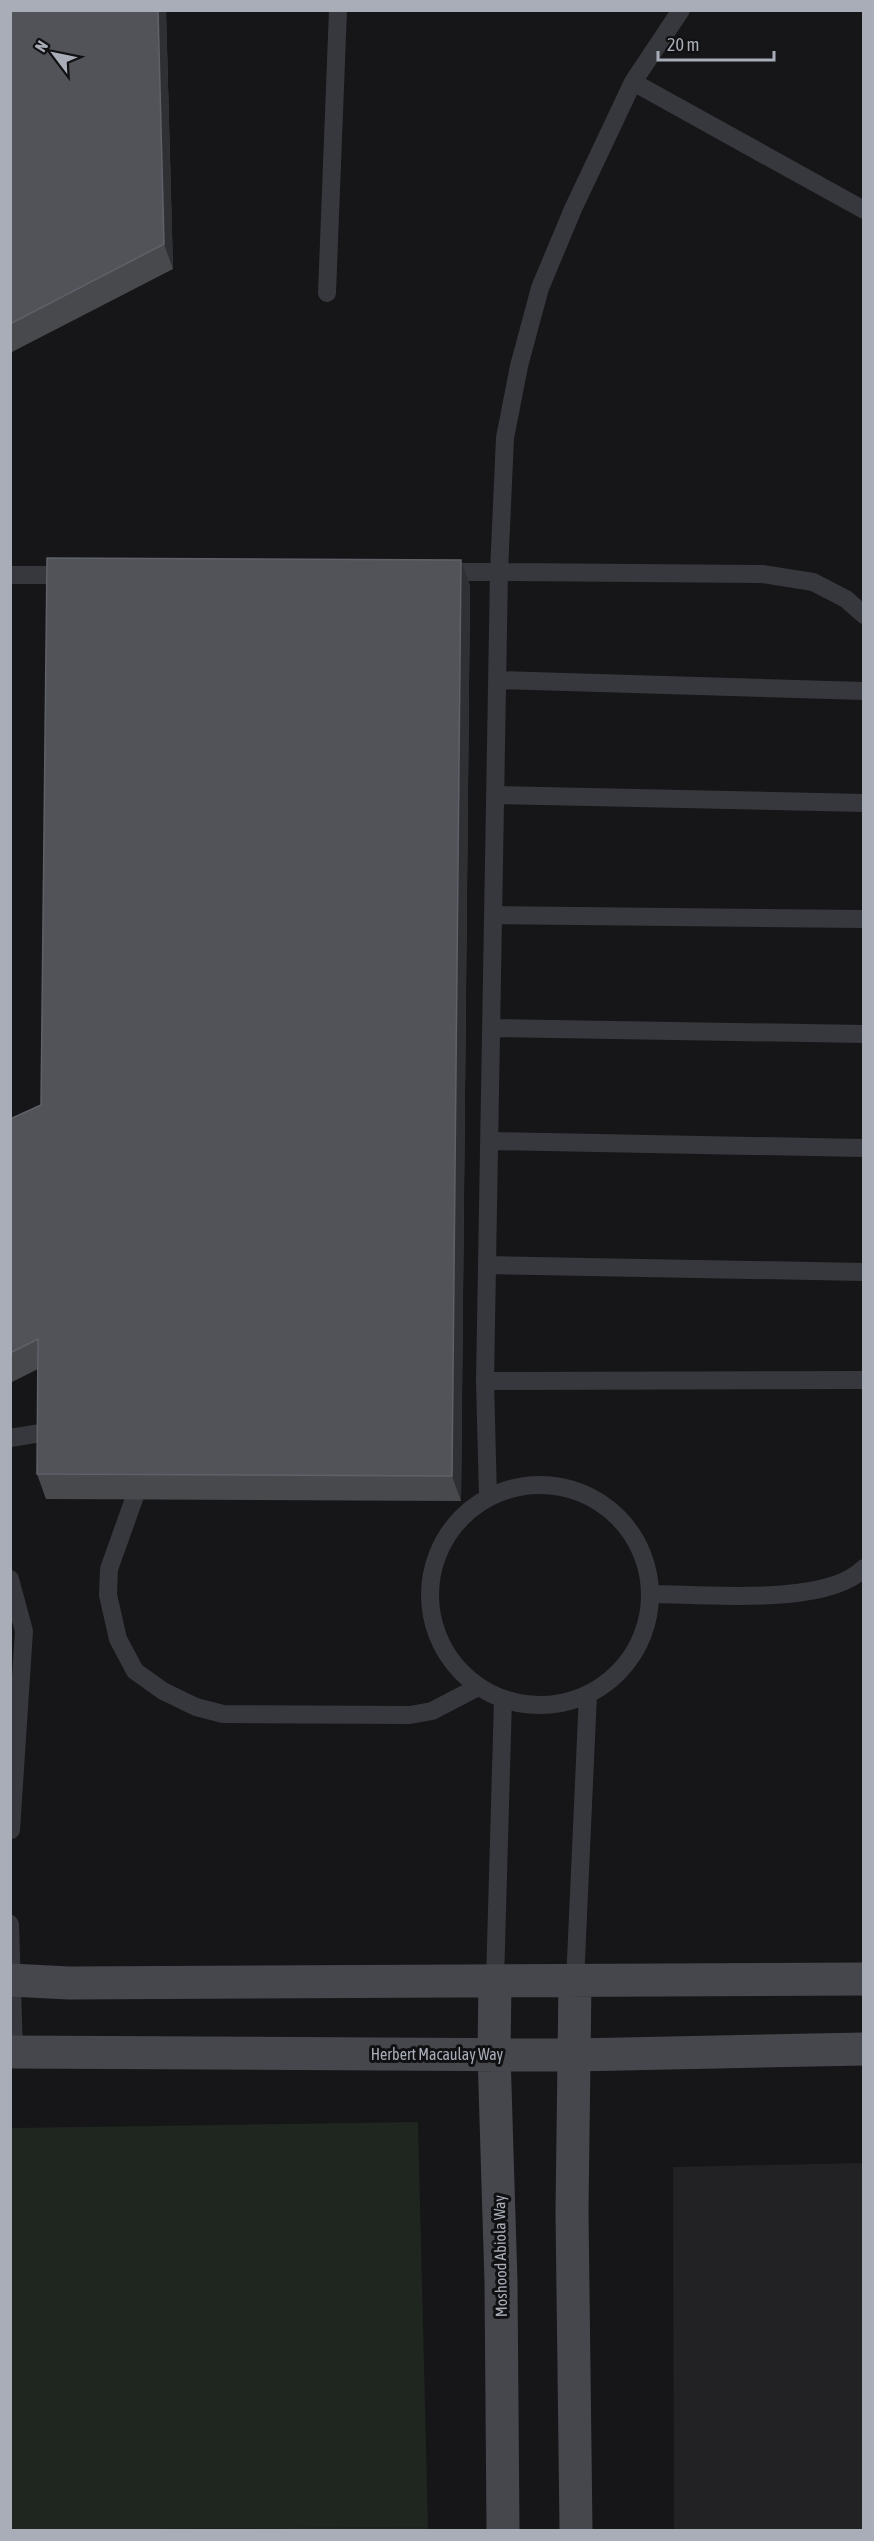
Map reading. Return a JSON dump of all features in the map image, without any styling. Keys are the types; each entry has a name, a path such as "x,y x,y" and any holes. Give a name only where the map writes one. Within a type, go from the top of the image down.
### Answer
{"main road":[{"path":"11,1980 69,1983 864,1979"},
{"name":"Moshood Abiola Way","path":"495,1982 494,2054 501,2282 503,2530"},
{"path":"575,1982 572,2211 576,2530"},
{"name":"Herbert Macaulay Way","path":"12,2052 575,2055 864,2049"}],"lane":[{"path":"327,293 338,10"},
{"path":"488,1498 485,1381 499,572 505,438 519,366 540,288 573,208 633,82 681,10"},
{"path":"633,82 864,210"},
{"path":"427,572 762,574 813,582 846,599 864,615"},
{"path":"10,575 94,575"},
{"path":"497,680 864,692"},
{"path":"495,795 864,802"},
{"path":"493,915 864,919"},
{"path":"491,1028 864,1035"},
{"path":"489,1141 864,1148"},
{"path":"487,1265 864,1272"},
{"path":"485,1381 864,1380"},
{"path":"10,1438 47,1432"},
{"path":"542,1485 570,1488 596,1500 618,1517 636,1539 646,1566 650,1593 646,1625 633,1653 614,1677 588,1694 560,1703 532,1706 503,1699 478,1687 456,1668 441,1644 432,1618 429,1590 435,1562 446,1536 465,1514 488,1498 514,1487 542,1485"},
{"path":"134,1499 109,1569 108,1595 118,1639 135,1671 164,1691 196,1707 223,1714 410,1715 432,1711 478,1687"},
{"path":"650,1593 792,1595 832,1586 858,1574 864,1568"},
{"path":"10,1580 24,1631 10,1836"},
{"path":"575,1982 588,1694"},
{"path":"495,1982 503,1699"},
{"path":"10,1924 12,2052"}],"shaded area":[{"path":"418,2122 428,2527 11,2530 11,2128"},
{"path":"863,2163 863,2530 674,2530 673,2167"},
{"path":"428,2527 427,2530 11,2530"}],"building":[{"path":"10,10 158,10 164,244 10,324"},
{"path":"47,558 461,560 452,1476 37,1474 38,1339 10,1353 10,1119 41,1105"}]}
